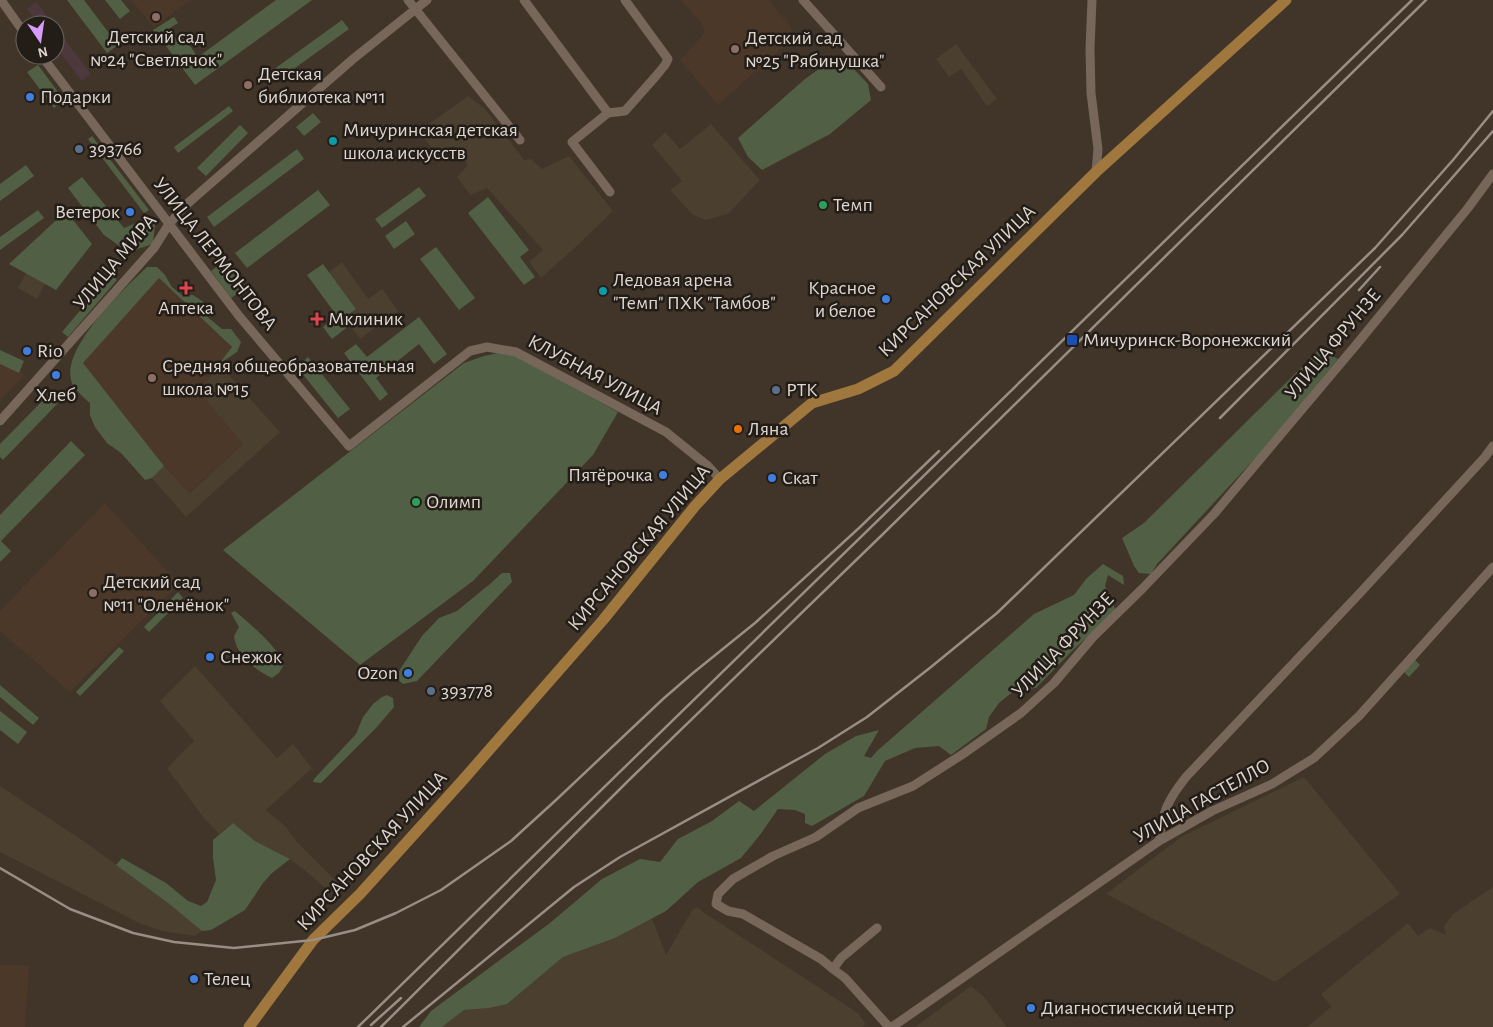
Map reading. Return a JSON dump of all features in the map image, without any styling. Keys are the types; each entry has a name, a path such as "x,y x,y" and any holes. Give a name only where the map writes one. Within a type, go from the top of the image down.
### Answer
{"main road":[{"name":"КИРСАНОВСКАЯ УЛИЦА","path":"250,1027 313,940 360,894 462,781 602,620 695,506 720,479 812,404 858,389 894,371 1096,172 1286,0"}],"street":[{"path":"1,0 15,20"},
{"path":"408,0 520,140"},
{"name":"УЛИЦА МИРА","path":"0,421 154,248 170,224 187,204 354,59 427,0"},
{"path":"524,0 608,114"},
{"path":"610,192 572,142 608,114 625,111 665,65 668,58 625,0"},
{"path":"803,0 881,87"},
{"path":"1092,0 1091,93 1098,149 1096,172"},
{"name":"УЛИЦА ЛЕРМОНТОВА","path":"49,65 239,316 349,446"},
{"name":"УЛИЦА ФРУНЗЕ","path":"833,969 821,959 743,914 728,911 716,904 718,894 733,880 773,856 816,837 858,808 913,786 1022,713 1054,683 1093,637 1214,514 1468,208 1493,174"},
{"name":"КЛУБНАЯ УЛИЦА","path":"349,446 470,352 487,347 516,352 666,432 708,466 720,479"},
{"path":"1159,840 1162,818 1171,796 1186,777 1486,457 1493,446"},
{"name":"УЛИЦА ГАСТЕЛЛО","path":"892,1027 1159,840 1212,811 1272,784 1314,758 1360,716 1493,567"},
{"path":"877,928 841,958 833,969 845,978 889,1027"}],"shaded area":[{"name":"Детский сад №24 \"Светлячок\"","path":"131,0 190,0 154,27"},
{"name":"Детский сад №25 \"Рябинушка\"","path":"681,0 769,0 791,27 792,39 718,105 680,60 705,33 701,23"},
{"path":"36,2 46,15 32,15 27,9"},
{"path":"65,40 91,74 82,81 65,59"},
{"path":"956,44 997,99 987,106 961,69 949,77 936,59"},
{"path":"468,96 485,109 524,160 531,159 542,169 569,156 613,211 541,278 529,262 543,250 487,188 470,195 457,177 468,165 454,146 438,156 419,131"},
{"path":"711,124 760,180 728,214 705,220 692,214 670,190 682,181 652,145 665,132 680,149"},
{"path":"342,262 368,299 382,289 398,311 360,339 344,317 356,309 329,272"},
{"path":"26,273 45,284 37,299 18,288"},
{"name":"Средняя общеобразовательная школа №15","path":"159,277 232,348 199,392 243,444 189,493 161,462 83,363"},
{"path":"0,364 25,375 0,400"},
{"path":"219,364 280,432 186,517 152,478 164,466 190,493 243,444 198,392"},
{"name":"Детский сад №11 \"Оленёнок\"","path":"105,503 179,584 70,692 0,631 0,611"},
{"path":"195,666 277,758 293,744 312,768 266,810 285,826 298,843 342,887 338,892 329,891 301,867 255,841 233,823 219,834 203,817 167,768 194,741 160,701"},
{"path":"1304,777 1400,894 1275,982 1106,894 1181,837"},
{"path":"0,786 88,844 168,903 202,931 195,936 162,931 139,923 0,852"},
{"path":"1493,887 1493,1027 1307,1027 1331,1007 1321,994 1408,923 1418,936 1430,928 1446,935 1444,926 1453,914"},
{"path":"698,907 858,1013 866,1024 862,1027 442,1027 464,1010 507,1004 563,957 615,938 652,918 666,955 693,909"},
{"path":"0,965 29,965 25,1027 0,1027"},
{"path":"971,986 984,997 1007,1027 915,1027"}],"green space":[{"path":"67,0 84,0 118,45 107,53"},
{"path":"105,0 121,0 130,11 120,19"},
{"path":"276,0 312,0 195,85 166,46 181,34 198,57"},
{"path":"174,17 178,23 157,36 153,30"},
{"path":"342,20 349,29 277,81 270,72"},
{"path":"836,57 847,62 868,84 871,100 830,134 762,170 748,157 738,138 805,79"},
{"path":"38,65 64,100 54,108 27,72"},
{"path":"229,106 233,111 178,153 174,147"},
{"path":"313,113 321,122 304,136 296,127"},
{"path":"240,125 248,133 206,176 197,168"},
{"path":"92,136 149,210 144,213 88,139"},
{"path":"297,149 304,159 214,227 207,217"},
{"path":"26,165 34,176 0,201 0,184"},
{"path":"82,177 124,228 143,220 155,224 153,244 128,252 104,235 68,188"},
{"path":"419,187 426,196 382,228 375,219"},
{"path":"318,190 330,205 247,268 235,253"},
{"path":"488,197 529,250 520,257 535,277 524,285 468,213"},
{"path":"38,210 44,218 0,250 0,237"},
{"path":"66,211 92,244 56,290 9,264"},
{"path":"406,221 415,234 394,249 385,236"},
{"path":"436,247 475,298 459,310 420,259"},
{"path":"225,261 244,289 231,298 211,271"},
{"path":"323,264 356,309 345,317 350,325 332,339 323,327 337,316 307,275"},
{"path":"147,267 157,267 165,275 172,287 182,295 193,295 205,303 205,315 222,329 231,329 241,342 237,352 219,364 232,347 159,278 83,363 164,466 152,478 145,480 121,453 107,443 95,427 90,415 90,403 73,386 71,369 75,353 96,320"},
{"path":"111,274 117,280 68,337 62,332"},
{"path":"419,317 447,354 434,364 419,344 376,378 388,394 380,401 344,353 356,344 367,357"},
{"path":"0,350 24,361 19,373 0,364"},
{"path":"1319,350 1338,359 1261,452 1157,564 1151,574 1139,573 1122,538 1144,523"},
{"name":"Олимп","path":"498,353 514,355 618,412 593,455 473,581 360,665 223,550 464,363"},
{"path":"308,357 350,409 338,418 297,367"},
{"path":"53,390 62,399 3,460 0,457 0,444"},
{"path":"71,441 85,455 1,541 11,551 0,562 0,515"},
{"path":"1103,564 1123,576 1124,585 1108,575 1105,586 1116,611 1072,651 1036,688 1015,690 999,703 989,717 986,729 951,755 939,746 915,748 885,761 864,796 812,826 805,823 805,814 795,810 778,809 741,858 698,882 666,911 615,938 563,957 507,1004 464,1010 442,1027 419,1027 431,1011 550,923 602,879 640,859 660,862 678,839 712,821 739,801 754,811 825,754 856,736 879,730 864,756 871,758 1034,614 1074,595 1086,579"},
{"path":"502,573 510,573 512,582 417,681 403,684 395,677 422,636 439,618 457,611"},
{"path":"178,592 183,598 149,632 144,627"},
{"path":"235,611 275,649 284,664 279,673 272,678 259,671 247,661 238,649 234,636 239,627 231,613"},
{"path":"119,647 124,651 80,696 76,692"},
{"path":"1415,660 1420,665 1409,677 1404,672"},
{"path":"0,685 39,718 33,725 0,697"},
{"path":"387,695 393,698 394,707 376,728 321,783 313,782 356,734 363,717 373,704"},
{"path":"0,711 27,732 18,744 0,730"},
{"path":"233,823 255,841 290,859 263,883 245,910 211,930 202,931 168,903 116,865 122,858 166,883 188,901 201,906 207,902 216,880 213,840"}],"railway":[{"path":"358,1027 1412,0"},
{"path":"381,1027 630,779 883,534 1426,0"},
{"path":"403,1027 574,887 620,857 818,748 867,717 997,613 1375,248 1453,160 1493,111"},
{"path":"1220,418 1402,235 1493,131"},
{"path":"1359,290 1380,267"},
{"path":"0,868 70,909 133,933 174,942 234,948 313,940 355,930 396,913 441,890 511,841 663,699 755,623 859,528 939,451"},
{"path":"371,1025 401,998"}],"place":[{"name":"Детский сад №24 \"Светлячок\"","path":"156,17"},
{"name":"Детский сад №25 \"Рябинушка\"","path":"735,49"},
{"name":"Детская библиотека №11","path":"248,85"},
{"name":"Подарки","path":"30,97"},
{"name":"Мичуринская детская школа искусств","path":"333,141"},
{"name":"393766","path":"79,149"},
{"name":"Темп","path":"823,205"},
{"name":"Ветерок","path":"130,212"},
{"name":"Аптека","path":"186,288"},
{"name":"Ледовая арена \"Темп\" ПХК \"Тамбов\"","path":"603,291"},
{"name":"Красное и белое","path":"886,299"},
{"name":"Мклиник","path":"317,319"},
{"name":"Мичуринск-Воронежский","path":"1072,340"},
{"name":"Rio","path":"27,351"},
{"name":"Хлеб","path":"56,375"},
{"name":"Средняя общеобразовательная школа №15","path":"152,378"},
{"name":"РТК","path":"776,390"},
{"name":"Ляна","path":"738,429"},
{"name":"Пятёрочка","path":"663,475"},
{"name":"Скат","path":"772,478"},
{"name":"Олимп","path":"416,502"},
{"name":"Детский сад №11 \"Оленёнок\"","path":"93,593"},
{"name":"Снежок","path":"210,657"},
{"name":"Ozon","path":"408,673"},
{"name":"393778","path":"431,691"},
{"name":"Телец","path":"194,979"},
{"name":"Диагностический центр","path":"1031,1008"}]}
